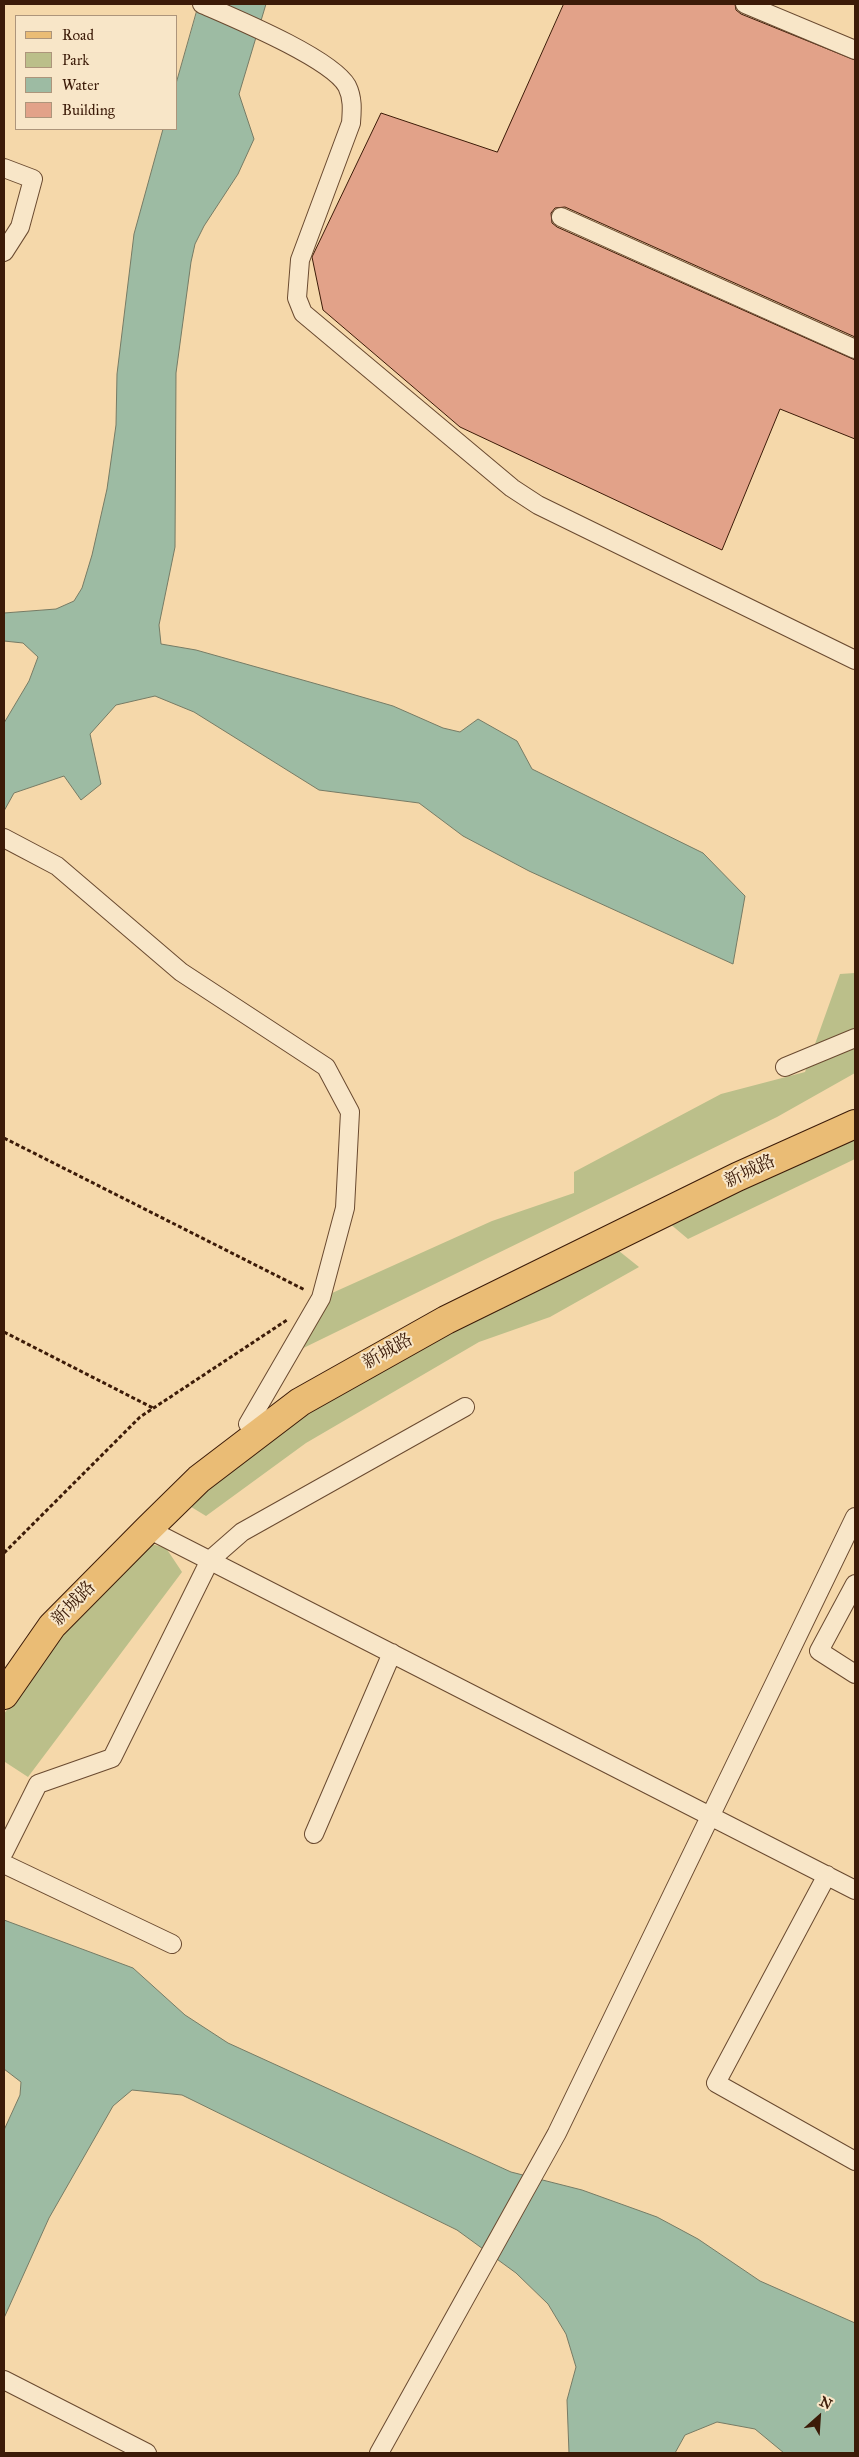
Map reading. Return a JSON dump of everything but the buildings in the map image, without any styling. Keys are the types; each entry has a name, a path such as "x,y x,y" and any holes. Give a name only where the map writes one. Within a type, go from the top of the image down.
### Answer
{"main road":[{"name":"新城路","path":"4,1670 41,1618 190,1468 292,1390 440,1307 731,1164 855,1109"},
{"name":"新城路","path":"4,1695 52,1626 148,1529 200,1479 300,1402 446,1320 737,1177 855,1124"}],"street":[{"path":"202,4 264,32 332,68 347,85 353,104 351,123 300,260 297,298 303,313 512,488 538,505 855,660"},
{"path":"745,4 855,50"},
{"path":"4,168 33,179 20,226 4,252"},
{"path":"561,217 855,349"},
{"path":"4,838 57,866 182,972 326,1067 350,1112 345,1208 321,1298 248,1424"},
{"path":"785,1067 855,1038"},
{"path":"4,1852 38,1784 112,1758 210,1560 242,1532 466,1408"},
{"path":"379,2453 557,2133 855,1517"},
{"path":"148,1529 855,1890"},
{"path":"855,1584 819,1651 855,1674"},
{"path":"314,1834 392,1653"},
{"path":"4,1864 172,1944"},
{"path":"827,1876 716,2083 855,2161"},
{"path":"4,2380 147,2453"}],"path":[{"path":"4,1138 321,1298"},
{"path":"4,1554 140,1417 289,1319"},
{"path":"4,1332 154,1408"}],"green space":[{"path":"855,973 855,1073 777,1117 287,1356 321,1298 492,1221 574,1193 574,1172 721,1094 805,1072 840,974"},
{"path":"855,1135 855,1159 688,1239 669,1223"},
{"path":"619,1251 639,1267 550,1317 479,1342 306,1443 206,1516 188,1505 318,1402 541,1285"},
{"path":"148,1543 166,1548 182,1572 28,1777 5,1762 4,1764 4,1714 55,1640"}],"water":[{"path":"199,4 266,4 239,94 254,139 238,174 204,226 195,244 191,262 176,373 175,547 159,625 161,644 196,650 393,706 443,728 460,732 478,719 517,741 532,769 703,853 745,896 733,964 529,871 463,836 419,803 319,790 194,712 155,696 116,705 90,734 101,784 81,800 64,776 14,793 4,811 4,723 29,681 38,657 23,643 4,641 4,613 56,609 74,601 82,588 92,555 107,489 116,425 117,374 134,234 163,130 178,130 178,77"},
{"path":"4,1920 133,1968 185,2015 228,2043 511,2172 582,2190 657,2217 698,2239 760,2281 855,2323 855,2453 784,2453 755,2429 717,2422 685,2435 675,2453 569,2453 567,2400 576,2367 566,2334 548,2304 516,2273 457,2230 182,2095 132,2090 113,2106 49,2218 4,2318 4,2130 20,2095 21,2082 4,2069"}]}
